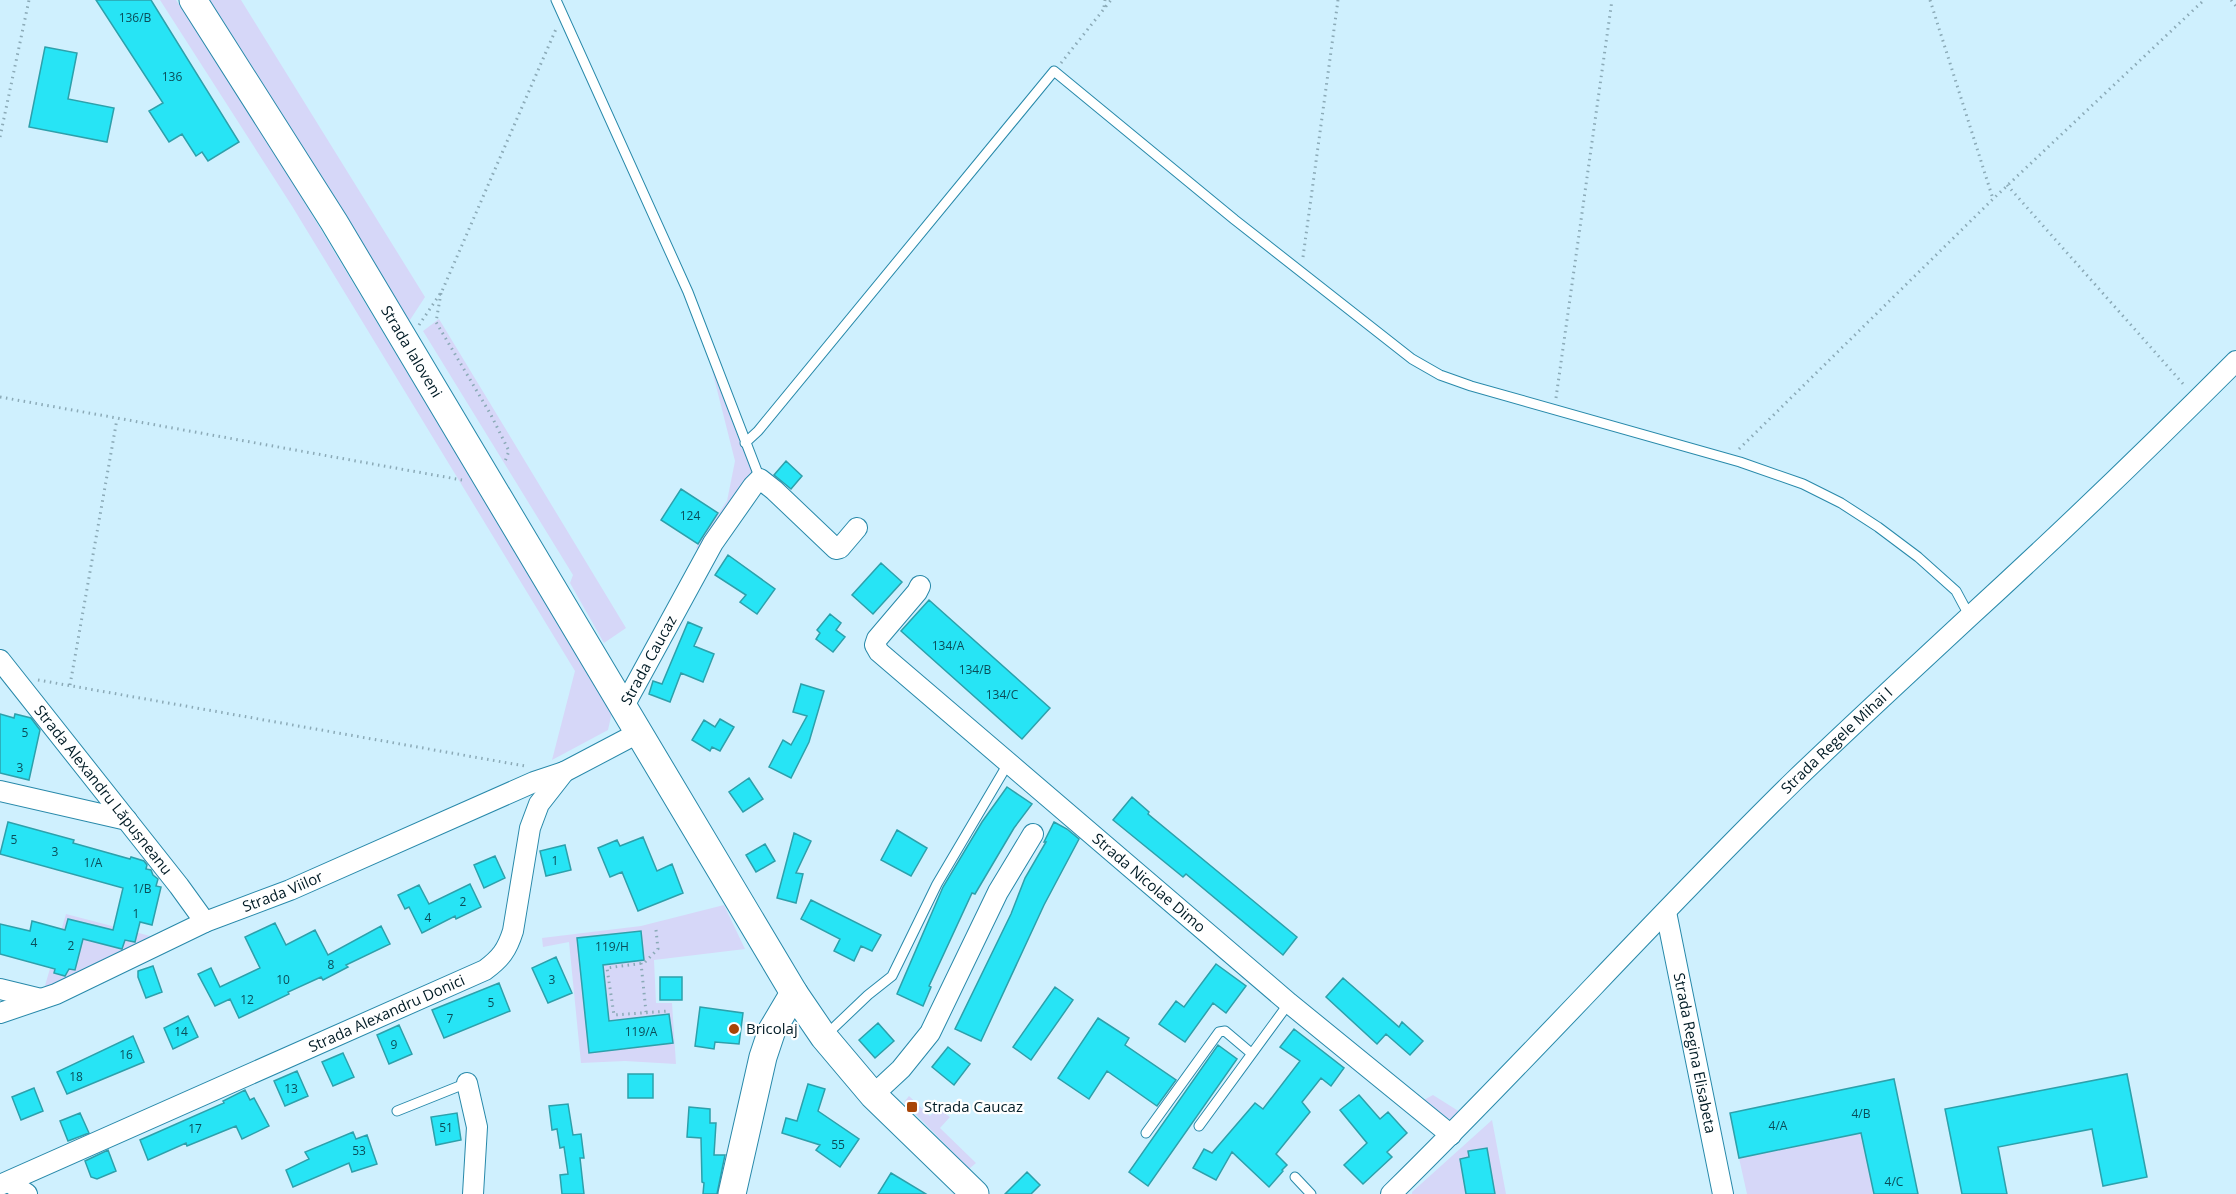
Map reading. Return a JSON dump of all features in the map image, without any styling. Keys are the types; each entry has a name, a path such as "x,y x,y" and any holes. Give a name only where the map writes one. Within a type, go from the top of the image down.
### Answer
{"street":[{"name":"Strada Ialoveni","path":"193,0 334,222 624,706"},
{"name":"Strada Regele Mihai I","path":"1451,1135 1801,775 1890,689 1970,617 2236,361"},
{"path":"759,480 774,490 836,549 840,548 857,528"},
{"name":"Strada Caucaz","path":"759,480 713,543 624,706 794,993"},
{"path":"920,586 875,645 879,652 1009,762"},
{"name":"Strada Alexandru Lăpușneanu","path":"0,660 205,922"},
{"name":"Strada Alexandru Donici","path":"4,1184 485,970 500,959 508,948 513,931 530,828 539,804 564,772 640,732"},
{"name":"Strada Nicolae Dimo","path":"1009,762 1289,1003 1451,1135"},
{"name":"Strada Viilor","path":"0,1012 56,994 205,922 290,890 534,782 564,772"},
{"path":"0,791 127,820"},
{"path":"873,1095 901,1069 930,1033 993,902 1033,834"},
{"name":"Strada Regina Elisabeta","path":"1666,912 1723,1194"},
{"path":"0,989 41,999"},
{"path":"732,1194 763,1056 772,1030 794,993 824,1037 873,1095 968,1191"},
{"path":"468,1083 477,1127 473,1194"},
{"path":"1391,1194 1451,1135"},
{"name":"Strada Alexandru Donici","path":"4,1184 27,1194"}],"lane":[{"path":"556,0 688,291 759,480"},
{"path":"745,443 766,422 1054,71 1412,359 1440,375 1730,459 1803,484 1841,503 1878,526 1917,557 1956,591 1970,617"},
{"path":"824,1037 868,995 892,976 937,884 1009,762"},
{"path":"1199,1126 1289,1003"},
{"path":"1146,1133 1219,1032 1225,1031 1251,1053"},
{"path":"397,1112 468,1083"},
{"path":"1295,1178 1311,1194"}],"path":[{"path":"0,137 29,0"},
{"path":"1104,9 1105,0"},
{"path":"1054,71 1111,0"},
{"path":"1301,272 1338,0"},
{"path":"1555,409 1612,0"},
{"path":"1930,0 1993,199"},
{"path":"1730,459 2007,185 2204,0"},
{"path":"2231,0 2236,6"},
{"path":"406,344 442,291 562,15"},
{"path":"2007,185 2197,400"},
{"path":"442,291 436,322 491,415 509,451 494,492"},
{"path":"0,398 464,480"},
{"path":"70,685 117,418"},
{"path":"13,676 530,766"},
{"path":"656,930 658,949 644,963 607,968 614,1015 669,1011"},
{"path":"641,963 646,1013"}],"shaded area":[{"path":"160,0 176,0 262,132 612,712 608,730 552,760 575,671 292,206"},
{"path":"205,0 241,0 425,297 408,323"},
{"path":"439,319 626,628 604,643 570,583 573,575 423,331"},
{"path":"712,370 753,475 682,580 698,549 696,548 698,544 727,501 735,461"},
{"path":"724,905 745,949 654,960 656,1003 672,1003 676,1064 625,1061 581,1063 569,942 543,947 542,938 641,926"},
{"path":"66,914 154,937 52,988 44,989"},
{"path":"1433,1095 1460,1112 1454,1119 1442,1118 1422,1101"},
{"path":"909,1096 930,1116 938,1108 950,1117 940,1128 976,1163 969,1169 904,1102"},
{"path":"1492,1120 1506,1194 1412,1194 1412,1192"},
{"path":"1861,1133 1874,1194 1747,1194 1739,1158"}],"building":[{"path":"96,0 151,0 239,142 208,161 202,152 196,156 182,134 169,142 149,111 163,103"},
{"path":"45,47 77,53 68,99 114,108 107,142 29,127"},
{"path":"786,461 802,476 791,489 774,475"},
{"path":"681,489 718,513 698,544 661,520"},
{"path":"728,555 775,589 757,614 740,602 746,595 715,575"},
{"path":"881,563 902,582 873,614 852,595"},
{"path":"929,600 1050,708 1022,739 901,631"},
{"path":"830,614 841,623 836,630 845,637 833,652 816,639 820,633 817,630"},
{"path":"688,622 702,628 694,646 714,654 703,682 681,673 670,702 649,694 653,681 662,684"},
{"path":"801,684 824,691 809,742 791,778 769,767 783,740 791,745 807,716 793,712"},
{"path":"0,714 14,718 15,714 31,718 40,730 29,780 0,773"},
{"path":"720,719 734,727 720,751 712,747 710,751 692,740 704,720 715,727"},
{"path":"749,778 763,799 743,812 729,792"},
{"path":"1007,787 1032,804 1014,828 975,894 972,893 929,986 931,987 923,1006 897,994 943,887 982,822"},
{"path":"1132,797 1149,812 1148,814 1297,937 1283,955 1186,874 1183,877 1113,820"},
{"path":"8,822 74,840 73,843 144,861 147,865 146,869 151,870 158,879 156,886 161,887 152,925 140,922 135,942 125,940 122,949 83,939 75,970 69,969 65,976 54,973 55,969 0,954 0,924 30,931 32,921 65,930 68,919 113,930 123,888 0,854"},
{"path":"1054,822 1079,839 1044,905 981,1041 955,1029 1011,914 1025,878 1046,842 1044,842"},
{"path":"897,830 927,848 911,876 881,860"},
{"path":"794,833 811,841 796,873 803,874 796,903 777,898"},
{"path":"643,837 657,871 672,864 683,893 638,911 622,872 610,877 598,848 617,840 620,846"},
{"path":"765,844 775,861 756,872 746,855"},
{"path":"565,845 571,870 546,876 540,851"},
{"path":"495,856 505,878 484,888 474,865"},
{"path":"470,884 481,907 456,919 455,916 422,933 409,907 405,909 398,895 419,885 429,904"},
{"path":"811,900 881,935 872,951 861,946 854,961 834,951 840,939 801,919"},
{"path":"275,923 286,945 315,930 328,955 381,926 390,944 346,965 348,967 323,980 321,977 239,1018 230,999 215,1006 198,974 211,968 220,987 260,968 245,937"},
{"path":"641,931 644,960 603,965 609,1021 669,1014 673,1043 589,1053 577,938"},
{"path":"556,957 572,993 548,1003 532,968"},
{"path":"1216,964 1246,986 1226,1013 1213,1003 1185,1042 1159,1024 1176,1001 1184,1007"},
{"path":"153,966 162,992 146,998 138,971"},
{"path":"660,977 682,977 682,1000 660,1000"},
{"path":"1343,978 1399,1027 1402,1022 1423,1041 1410,1055 1386,1034 1377,1044 1326,997"},
{"path":"499,983 510,1011 444,1038 432,1010"},
{"path":"1055,987 1073,1000 1031,1060 1013,1047"},
{"path":"700,1007 743,1013 739,1044 715,1042 714,1049 695,1046"},
{"path":"188,1016 198,1037 173,1049 164,1028"},
{"path":"1098,1018 1129,1038 1125,1045 1176,1080 1157,1106 1107,1071 1089,1099 1058,1078"},
{"path":"878,1023 894,1041 875,1058 859,1040"},
{"path":"399,1025 412,1054 389,1064 377,1035"},
{"path":"1294,1029 1344,1068 1331,1086 1321,1078 1302,1102 1310,1112 1276,1154 1287,1165 1283,1171 1269,1187 1232,1152 1216,1180 1193,1168 1204,1149 1212,1153 1255,1103 1263,1109 1300,1061 1280,1047"},
{"path":"133,1036 144,1062 67,1094 57,1072"},
{"path":"1218,1045 1237,1059 1148,1186 1129,1172"},
{"path":"948,1047 970,1064 954,1085 932,1067"},
{"path":"343,1053 354,1077 333,1086 322,1062"},
{"path":"297,1071 308,1096 285,1106 274,1081"},
{"path":"628,1074 653,1074 653,1098 628,1098"},
{"path":"2127,1074 2147,1177 2103,1186 2092,1129 1998,1147 2007,1194 1962,1194 1945,1109"},
{"path":"1894,1079 1918,1194 1874,1194 1861,1133 1739,1158 1730,1113"},
{"path":"808,1084 825,1089 818,1111 859,1139 840,1167 816,1150 820,1145 782,1133 786,1118 797,1121"},
{"path":"34,1088 43,1111 21,1120 12,1097"},
{"path":"245,1090 250,1100 254,1098 269,1126 242,1139 236,1126 187,1146 186,1143 148,1160 140,1140 224,1103 223,1101"},
{"path":"1359,1095 1380,1119 1388,1112 1407,1133 1387,1152 1392,1157 1363,1184 1344,1165 1367,1143 1340,1110"},
{"path":"568,1104 573,1135 581,1134 584,1158 580,1158 584,1194 562,1194 560,1175 568,1174 564,1147 560,1148 557,1129 552,1130 549,1106"},
{"path":"689,1107 710,1109 710,1123 716,1123 714,1155 725,1155 717,1194 703,1194 701,1138 687,1137"},
{"path":"80,1113 89,1133 68,1141 60,1121"},
{"path":"457,1113 461,1140 436,1145 431,1117"},
{"path":"353,1132 356,1139 367,1135 377,1164 352,1172 349,1163 293,1187 286,1170 309,1159 305,1152"},
{"path":"1487,1148 1495,1194 1466,1194 1460,1159 1469,1157 1468,1151"},
{"path":"108,1150 116,1171 97,1179 91,1177 85,1161"},
{"path":"1027,1172 1040,1185 1031,1194 1005,1194"},
{"path":"891,1173 926,1194 878,1194"}],"place":[{"name":"Bricolaj","path":"734,1029"},
{"name":"Strada Caucaz","path":"912,1107"}]}
